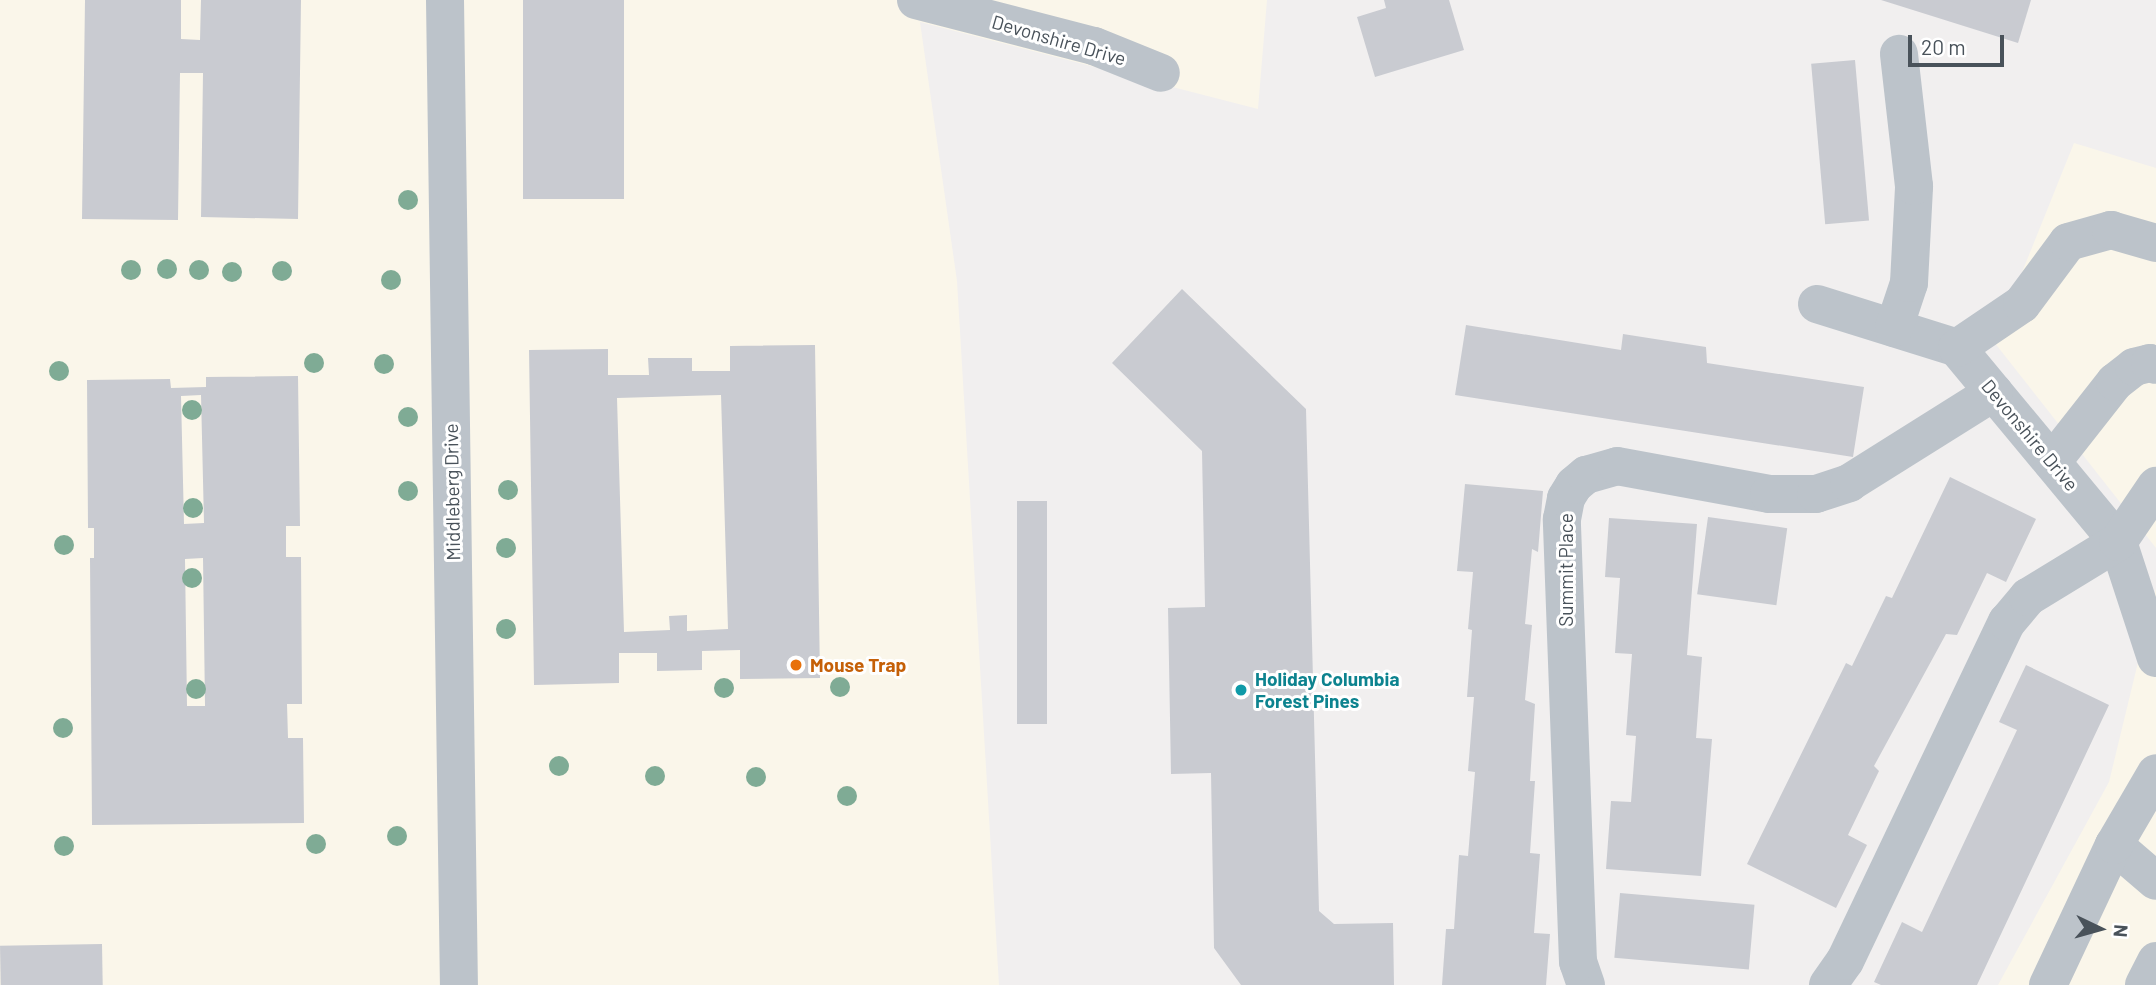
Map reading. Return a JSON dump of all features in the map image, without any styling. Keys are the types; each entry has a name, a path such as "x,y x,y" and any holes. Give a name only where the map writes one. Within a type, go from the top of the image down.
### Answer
{"street":[{"name":"Middleberg Drive","path":"446,0 459,985"},
{"name":"Devonshire Drive","path":"916,0 1094,46 1161,73"},
{"path":"1894,328 1909,283 1914,186 1899,54"},
{"path":"1817,304 1957,348 2022,304 2068,242 2111,230 2156,243"},
{"name":"Devonshire Drive","path":"1957,348 2118,542 2156,658"},
{"path":"2052,462 2115,382 2134,367 2150,363 2156,365"},
{"name":"Summit Place","path":"1586,985 1577,962 1563,528 1566,498 1574,485 1586,475 1617,466 1769,494 1815,494 1849,483 1994,392"},
{"path":"1828,985 1845,961 2007,622 2028,597 2118,542 2156,486"},
{"path":"2048,985 2114,845 2156,773"},
{"path":"2114,845 2156,881"},
{"path":"2144,985 2156,961"}],"shaded area":[{"path":"0,0 1267,0 1258,109 920,22 957,281 999,985 0,985"},
{"path":"2074,143 2156,168 2156,548 1994,342"},
{"path":"2156,588 2156,985 1998,985 2109,782"}],"building":[{"path":"85,0 181,0 181,39 200,40 201,0 301,0 298,219 201,217 203,73 180,73 178,220 82,219"},
{"path":"523,0 624,0 624,199 523,199"},
{"path":"1384,0 1449,0 1464,50 1375,77 1357,17 1386,8"},
{"path":"1881,0 2031,0 2018,43"},
{"path":"1855,60 1869,220 1825,224 1811,64"},
{"name":"Holiday Columbia Forest Pines","path":"1182,289 1306,409 1319,911 1334,924 1393,923 1394,985 1241,985 1214,948 1211,773 1171,774 1168,608 1205,607 1202,451 1112,363"},
{"path":"1466,325 1621,350 1623,334 1706,347 1707,363 1864,387 1853,457 1455,395"},
{"path":"815,345 820,678 740,679 740,650 702,651 702,670 657,671 657,653 619,653 619,683 534,685 529,350 608,349 608,375 649,375 648,358 692,358 692,371 730,371 730,346","holes":["721,395 728,629 687,631 687,615 669,616 670,630 624,632 617,398"]},
{"path":"298,376 300,526 286,526 286,557 301,557 302,704 287,704 288,738 303,738 304,823 92,825 90,558 94,558 94,528 88,528 87,380 170,379 171,388 206,387 206,377","holes":["201,395 204,523 184,524 181,396","203,558 205,706 187,706 185,559"]},
{"path":"1950,477 2036,519 2006,582 1987,573 1957,635 1946,634 1874,766 1879,771 1848,835 1867,845 1836,908 1747,864 1846,663 1852,666 1886,596 1892,598"},
{"path":"1465,484 1543,491 1538,552 1532,549 1525,624 1532,625 1525,700 1535,704 1530,781 1535,781 1530,853 1540,854 1534,933 1550,934 1546,985 1442,985 1446,929 1454,929 1459,855 1468,856 1475,772 1468,771 1474,697 1467,697 1472,630 1468,629 1473,572 1457,571"},
{"path":"1017,501 1047,501 1047,724 1017,724"},
{"path":"1708,517 1787,528 1776,605 1697,594"},
{"path":"1609,518 1697,524 1687,655 1702,657 1696,738 1712,739 1701,876 1606,869 1611,801 1631,802 1636,736 1626,735 1632,654 1615,653 1620,578 1605,577"},
{"path":"2026,665 2109,705 1977,985 1881,985 1874,982 1902,922 1922,932 2017,730 1999,722"},
{"path":"1620,893 1754,905 1749,970 1614,958"},
{"path":"102,944 103,985 1,985 0,946"}],"place":[{"name":"Mouse Trap","path":"796,665"},
{"name":"Holiday Columbia Forest Pines","path":"1241,690"}]}
